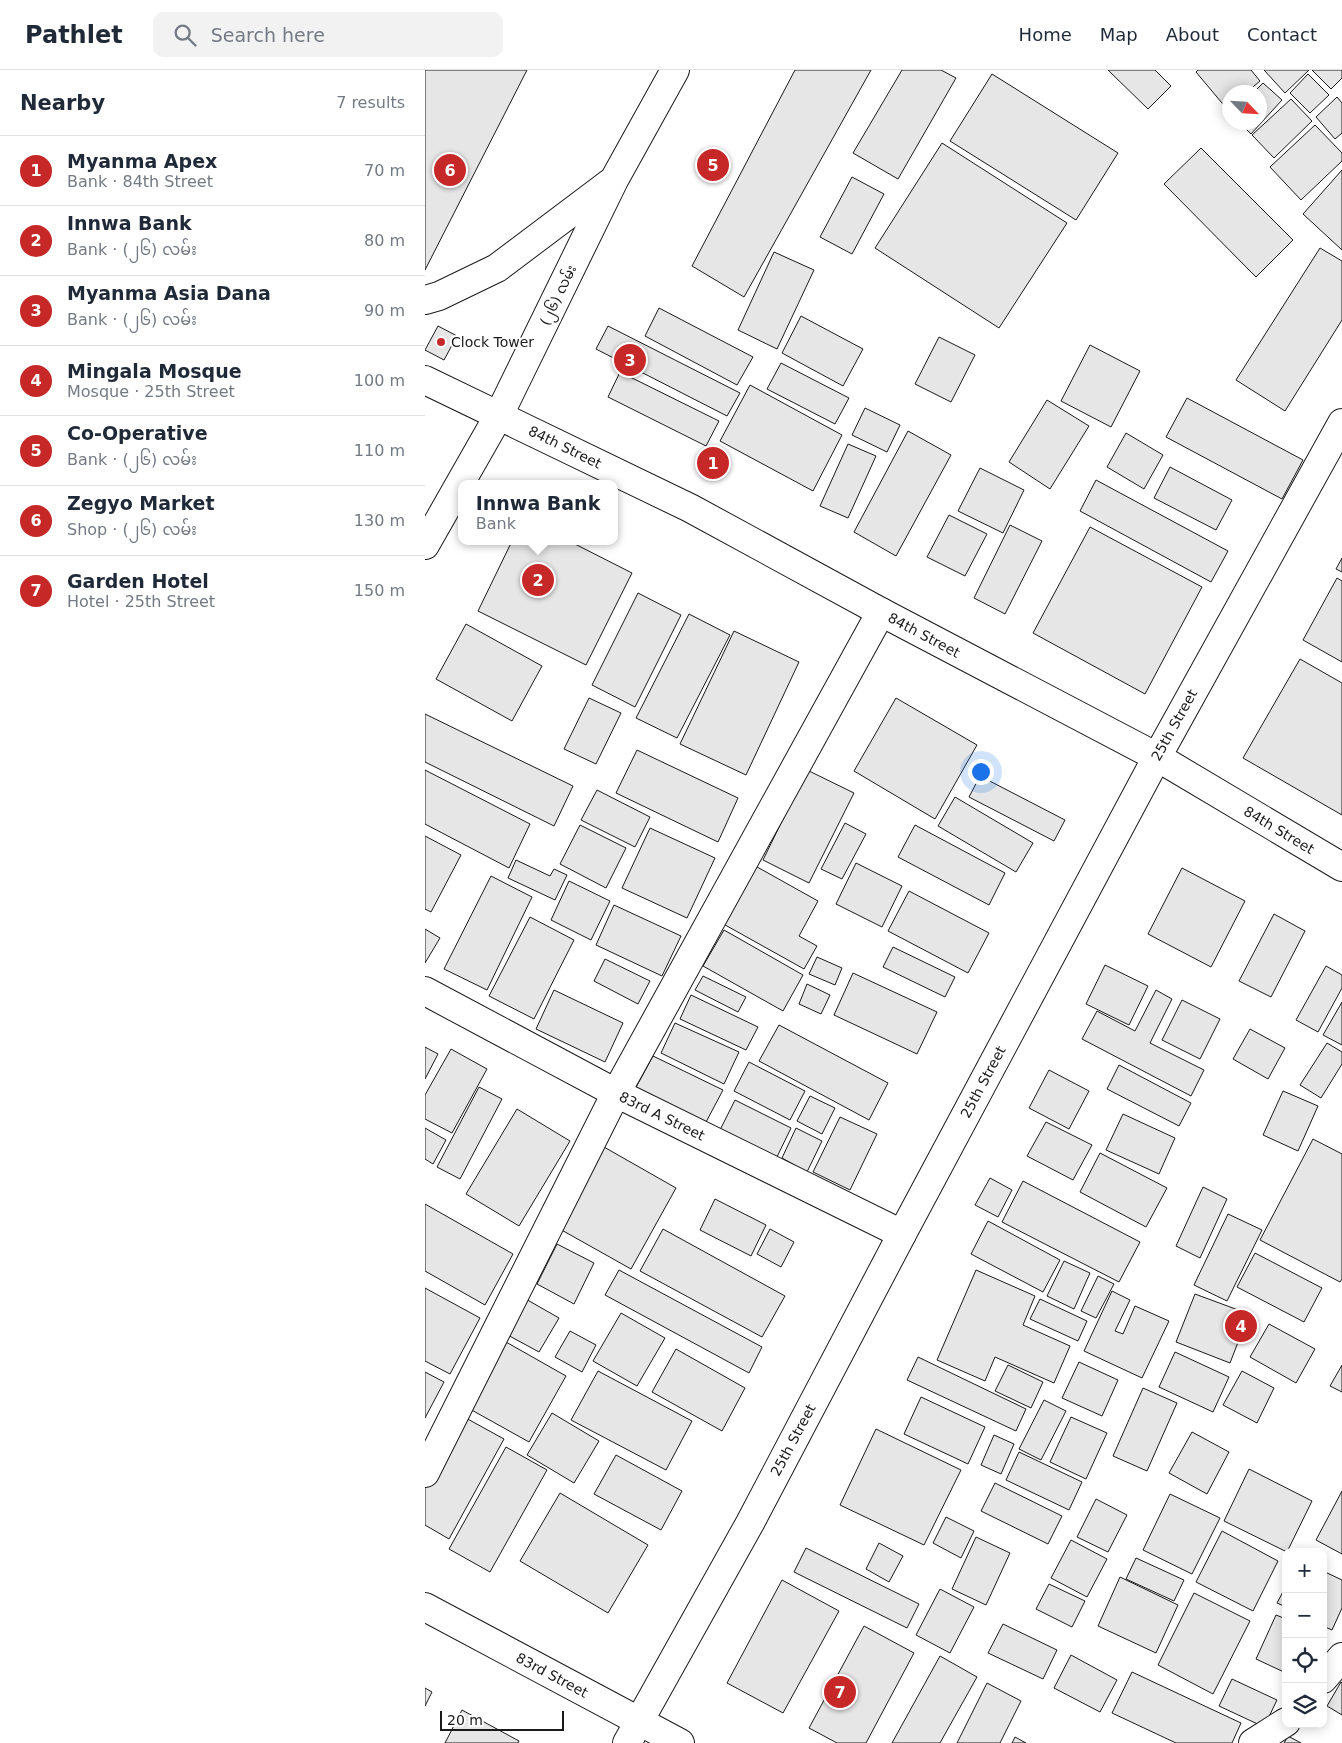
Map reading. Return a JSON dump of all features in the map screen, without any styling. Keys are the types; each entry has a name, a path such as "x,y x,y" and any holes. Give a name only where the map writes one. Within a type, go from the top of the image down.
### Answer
{"street":[{"name":"(၂၆) လမ်း","path":"462,480 499,415 614,180 675,70"},
{"path":"425,300 439,296 497,268 614,180"},
{"path":"425,380 499,415"},
{"name":"84th Street","path":"499,415 690,508 881,612 1157,757 1342,867"},
{"name":"25th Street","path":"633,1732 750,1523 1157,757 1342,423"},
{"name":"(၂၆) လမ်း","path":"425,545 458,487"},
{"path":"425,1472 616,1093 881,612"},
{"name":"83rd A Street","path":"425,991 616,1093 902,1234"},
{"name":"83rd Street","path":"425,1607 633,1732 680,1743"},
{"path":"1327,1674 1342,1657"},
{"path":"1253,1743 1282,1727"}],"building":[{"path":"425,70 527,70 425,270"},
{"path":"795,70 871,70 744,297 692,266"},
{"path":"902,70 941,70 956,78 898,179 853,153"},
{"path":"1108,70 1155,70 1171,86 1148,109"},
{"path":"1198,70 1251,70 1260,81 1255,85 1222,85 1222,103 1196,72"},
{"path":"1264,70 1309,70 1285,93"},
{"path":"1312,70 1342,70 1342,78 1331,89"},
{"path":"992,74 1118,153 1076,220 950,141"},
{"path":"1308,74 1329,95 1310,113 1290,93"},
{"path":"1267,87 1282,100 1267,116"},
{"path":"1337,97 1342,103 1342,133 1335,139 1316,117"},
{"path":"1291,99 1312,121 1274,158 1252,135 1257,130 1267,130 1267,121"},
{"path":"1315,125 1342,153 1342,161 1301,200 1270,167"},
{"path":"942,143 1067,223 999,328 875,248"},
{"path":"1201,148 1293,240 1256,277 1164,184"},
{"path":"1342,170 1342,250 1303,214"},
{"path":"852,177 884,194 852,254 820,237"},
{"path":"1320,248 1342,261 1342,320 1285,411 1236,380"},
{"path":"774,252 814,270 777,349 738,330"},
{"path":"659,308 753,357 737,385 645,336"},
{"path":"801,316 863,349 843,386 782,353"},
{"name":"Clock Tower","path":"438,326 457,336 444,360 425,350"},
{"path":"608,326 740,393 727,416 596,349"},
{"path":"939,337 975,355 951,402 915,384"},
{"path":"1090,345 1140,371 1111,427 1061,401"},
{"path":"781,363 849,398 835,424 767,389"},
{"path":"620,372 719,421 706,446 608,397"},
{"path":"750,385 842,435 813,491 720,441"},
{"path":"1187,398 1303,460 1282,499 1166,437"},
{"path":"1047,400 1089,426 1050,489 1009,462"},
{"path":"865,408 900,425 887,452 852,435"},
{"path":"908,431 951,455 896,556 854,532"},
{"path":"1126,433 1163,455 1144,489 1107,467"},
{"path":"848,444 876,456 848,518 820,506"},
{"path":"1170,467 1232,500 1216,530 1154,498"},
{"path":"980,468 1024,490 1003,533 958,511"},
{"path":"1096,480 1228,551 1211,582 1080,511"},
{"path":"949,515 987,534 965,576 927,557"},
{"path":"1010,525 1042,541 1005,614 974,598"},
{"path":"1090,527 1202,587 1145,694 1033,633"},
{"path":"510,545 577,545 632,573 586,665 478,611"},
{"path":"1342,558 1342,572 1336,569"},
{"path":"1337,578 1342,581 1342,662 1303,640"},
{"path":"638,593 681,615 635,707 592,685"},
{"path":"689,614 730,635 677,738 636,718"},
{"path":"466,624 542,666 512,721 436,679"},
{"path":"734,631 799,662 746,775 680,744"},
{"path":"1300,659 1342,683 1342,815 1243,758"},
{"path":"589,698 621,713 596,764 564,749"},
{"path":"896,698 977,745 935,819 854,771"},
{"path":"425,714 573,786 554,826 425,762"},
{"path":"637,750 738,798 718,842 616,793"},
{"path":"425,770 530,824 509,868 425,824"},
{"path":"807,770 854,793 809,883 763,860"},
{"path":"980,776 1065,820 1054,841 969,797"},
{"path":"597,790 650,817 635,847 581,820"},
{"path":"955,797 1033,843 1016,872 938,826"},
{"path":"845,823 866,834 842,879 821,869"},
{"path":"580,825 626,848 606,888 560,864"},
{"path":"915,825 1005,873 989,905 898,857"},
{"path":"650,828 715,858 687,918 622,888"},
{"path":"425,836 461,855 431,912 425,909"},
{"path":"516,860 550,876 554,869 567,875 555,900 508,878"},
{"path":"750,863 818,901 799,936 817,946 804,969 718,921"},
{"path":"856,863 902,886 882,927 836,904"},
{"path":"1182,868 1245,901 1211,967 1148,934"},
{"path":"491,876 532,897 487,990 444,969"},
{"path":"569,881 610,901 591,940 551,920"},
{"path":"909,891 989,933 968,973 888,931"},
{"path":"614,905 681,936 662,976 596,945"},
{"path":"1274,914 1305,931 1271,997 1239,981"},
{"path":"530,917 574,940 534,1019 489,996"},
{"path":"425,929 440,938 425,963"},
{"path":"724,930 803,975 783,1011 703,966"},
{"path":"893,947 955,977 945,997 883,967"},
{"path":"817,957 842,968 835,985 809,974"},
{"path":"605,959 650,981 638,1004 594,981"},
{"path":"1105,965 1148,986 1129,1025 1086,1004"},
{"path":"1326,966 1342,975 1342,988 1318,1032 1296,1020"},
{"path":"853,973 937,1012 917,1054 834,1015"},
{"path":"703,976 746,997 738,1012 695,990"},
{"path":"807,984 830,995 821,1014 799,1004"},
{"path":"554,990 623,1023 605,1062 536,1029"},
{"path":"1156,990 1172,999 1150,1043 1204,1070 1191,1096 1082,1039 1097,1011 1135,1031"},
{"path":"691,995 758,1027 746,1050 680,1019"},
{"path":"1182,1000 1220,1019 1200,1059 1162,1040"},
{"path":"1342,1002 1342,1045 1323,1035"},
{"path":"675,1023 739,1052 724,1084 661,1053"},
{"path":"779,1025 888,1083 869,1120 759,1061"},
{"path":"1250,1029 1285,1048 1268,1079 1233,1059"},
{"path":"1327,1043 1342,1052 1342,1064 1321,1098 1300,1085"},
{"path":"425,1047 438,1054 425,1079"},
{"path":"451,1049 487,1069 452,1133 425,1119 425,1095"},
{"path":"653,1056 723,1090 705,1124 635,1089"},
{"path":"749,1062 805,1091 790,1120 734,1091"},
{"path":"1119,1065 1191,1103 1179,1126 1107,1089"},
{"path":"1049,1070 1089,1091 1069,1129 1029,1108"},
{"path":"479,1087 502,1099 460,1179 437,1167"},
{"path":"1283,1091 1318,1106 1298,1151 1263,1135"},
{"path":"810,1096 835,1108 822,1134 797,1121"},
{"path":"735,1100 791,1128 775,1161 718,1134"},
{"path":"517,1109 570,1141 519,1226 466,1194"},
{"path":"1123,1114 1175,1138 1159,1174 1106,1150"},
{"path":"840,1117 877,1134 850,1190 813,1172"},
{"path":"1046,1122 1092,1145 1073,1180 1027,1156"},
{"path":"425,1128 446,1140 433,1164 425,1159"},
{"path":"796,1128 822,1141 807,1172 782,1158"},
{"path":"1313,1139 1342,1154 1342,1279 1340,1282 1260,1240"},
{"path":"604,1147 676,1188 631,1269 558,1228"},
{"path":"1100,1153 1167,1188 1146,1227 1080,1192"},
{"path":"990,1178 1012,1190 998,1217 975,1205"},
{"path":"1023,1181 1140,1242 1119,1282 1002,1222"},
{"path":"1203,1187 1227,1199 1200,1258 1176,1246"},
{"path":"715,1199 766,1225 751,1256 700,1230"},
{"path":"425,1204 513,1254 485,1305 425,1271"},
{"path":"1228,1214 1262,1230 1227,1301 1194,1285"},
{"path":"988,1221 1060,1260 1043,1292 971,1254"},
{"path":"663,1229 785,1296 762,1337 640,1271"},
{"path":"770,1229 794,1242 781,1267 757,1254"},
{"path":"557,1244 594,1263 574,1304 537,1284"},
{"path":"1255,1253 1322,1288 1304,1322 1237,1287"},
{"path":"1064,1261 1090,1273 1074,1309 1047,1296"},
{"path":"619,1270 762,1347 749,1373 605,1295"},
{"path":"976,1270 1035,1296 1023,1325 1070,1346 1054,1383 995,1357 985,1381 937,1360"},
{"path":"1098,1276 1114,1284 1096,1318 1081,1311"},
{"path":"425,1288 480,1318 450,1374 425,1361"},
{"path":"1112,1291 1130,1300 1115,1331 1123,1334 1135,1306 1169,1321 1142,1378 1084,1351"},
{"path":"1195,1294 1249,1314 1230,1363 1176,1342"},
{"path":"524,1298 559,1318 539,1352 504,1333"},
{"path":"1040,1299 1087,1321 1078,1341 1030,1319"},
{"path":"621,1313 665,1338 637,1386 593,1361"},
{"path":"1269,1324 1315,1349 1296,1383 1250,1357"},
{"path":"570,1331 596,1345 582,1372 555,1357"},
{"path":"506,1342 566,1376 529,1442 468,1408"},
{"path":"676,1349 745,1388 722,1431 652,1392"},
{"path":"1175,1352 1229,1377 1213,1412 1159,1387"},
{"path":"918,1357 1026,1409 1016,1431 907,1380"},
{"path":"1079,1362 1118,1380 1102,1416 1062,1398"},
{"path":"1008,1365 1043,1382 1031,1408 995,1391"},
{"path":"1342,1365 1342,1392 1330,1386"},
{"path":"598,1371 692,1421 666,1470 571,1420"},
{"path":"1242,1371 1274,1388 1257,1423 1223,1405"},
{"path":"425,1372 444,1382 425,1418"},
{"path":"1143,1388 1177,1403 1147,1471 1113,1456"},
{"path":"921,1397 985,1427 968,1464 904,1434"},
{"path":"1044,1400 1066,1411 1041,1460 1019,1449"},
{"path":"552,1413 599,1441 574,1483 527,1455"},
{"path":"464,1417 504,1439 449,1539 425,1525 425,1488"},
{"path":"1071,1417 1107,1433 1086,1479 1050,1462"},
{"path":"876,1429 961,1470 924,1545 840,1505"},
{"path":"1192,1432 1229,1452 1207,1494 1169,1473"},
{"path":"994,1435 1014,1444 1001,1474 981,1465"},
{"path":"506,1447 547,1470 490,1572 449,1549"},
{"path":"1019,1452 1082,1482 1069,1510 1006,1480"},
{"path":"616,1455 682,1491 661,1530 594,1494"},
{"path":"1249,1469 1312,1501 1289,1548 1282,1548 1282,1550 1224,1521"},
{"path":"995,1483 1062,1516 1048,1544 981,1511"},
{"path":"1342,1491 1342,1554 1316,1540"},
{"path":"560,1493 648,1545 608,1613 520,1561"},
{"path":"1170,1494 1220,1518 1192,1574 1143,1550"},
{"path":"1096,1499 1127,1515 1108,1552 1077,1537"},
{"path":"946,1517 974,1531 961,1558 933,1543"},
{"path":"1222,1531 1278,1561 1253,1611 1196,1582"},
{"path":"976,1537 1010,1553 986,1605 952,1589"},
{"path":"1071,1540 1107,1559 1087,1597 1051,1578"},
{"path":"879,1543 903,1556 889,1582 866,1569"},
{"path":"806,1548 919,1604 907,1628 794,1572"},
{"path":"1136,1558 1184,1580 1174,1601 1126,1579"},
{"path":"1327,1573 1342,1580 1342,1608 1332,1630 1327,1628"},
{"path":"1120,1577 1178,1605 1156,1653 1098,1626"},
{"path":"782,1580 839,1611 783,1713 727,1683"},
{"path":"1049,1584 1085,1601 1072,1627 1036,1609"},
{"path":"940,1589 974,1607 950,1653 916,1635"},
{"path":"1194,1593 1250,1621 1213,1694 1158,1665"},
{"path":"1282,1594 1282,1605 1277,1603"},
{"path":"1276,1615 1282,1617 1282,1671 1256,1659"},
{"path":"1003,1624 1057,1650 1043,1679 988,1653"},
{"path":"864,1626 914,1653 866,1743 837,1743 809,1728"},
{"path":"1071,1655 1117,1680 1100,1712 1054,1688"},
{"path":"940,1656 977,1677 940,1743 892,1743"},
{"path":"1132,1672 1241,1723 1232,1743 1176,1743 1112,1713"},
{"path":"1232,1679 1277,1700 1264,1727 1219,1706"},
{"path":"1341,1682 1342,1715 1327,1706"},
{"path":"987,1683 1021,1701 1000,1743 957,1743"},
{"path":"425,1688 432,1692 425,1706"},
{"path":"462,1710 519,1741 518,1743 445,1743"},
{"path":"1288,1736 1301,1743 1284,1743"},
{"path":"1015,1737 1026,1743 1012,1743"}],"place":[{"name":"Co-Operative","path":"713,165"},
{"name":"Zegyo Market","path":"450,170"},
{"name":"Clock Tower","path":"441,342"},
{"name":"Myanma Asia Dana","path":"630,360"},
{"name":"Myanma Apex","path":"713,463"},
{"name":"Innwa Bank","path":"538,580"},
{"name":"Mingala Mosque","path":"1241,1326"},
{"name":"Garden Hotel","path":"840,1692"}]}
